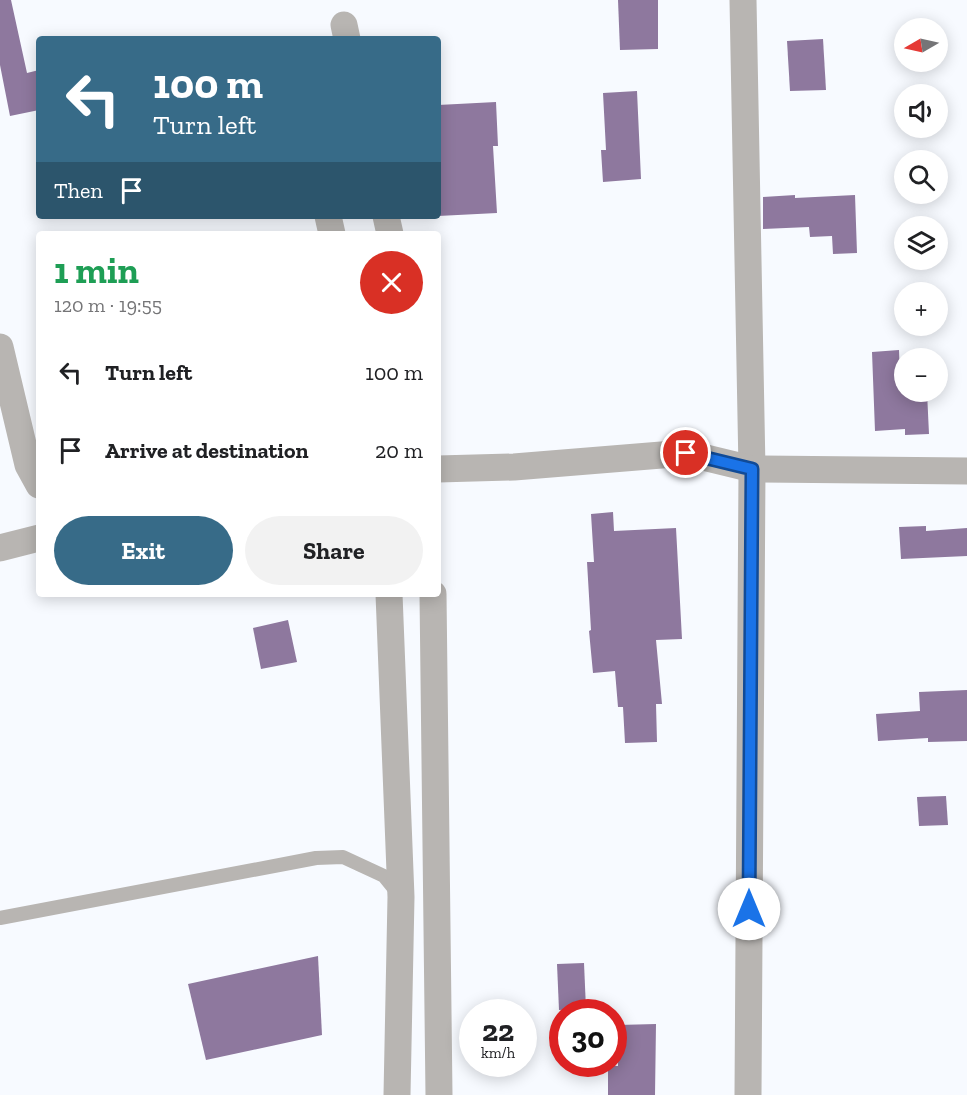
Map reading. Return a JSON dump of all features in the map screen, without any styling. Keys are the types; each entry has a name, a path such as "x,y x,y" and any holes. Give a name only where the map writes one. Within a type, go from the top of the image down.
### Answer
{"street":[{"path":"743,0 752,469 748,1095"},
{"path":"0,347 28,465 36,480"},
{"path":"441,469 514,467 686,453 752,469 967,471"},
{"path":"0,548 36,539"},
{"path":"389,597 401,897 397,1095"},
{"path":"433,597 439,1095"}],"lane":[{"path":"0,918 316,858 344,857 384,876 401,897"}],"building":[{"path":"0,0 11,0 27,73 36,71 36,111 10,116 0,65"},
{"path":"618,0 658,0 658,49 620,50"},
{"path":"823,39 826,90 790,91 787,41"},
{"path":"637,91 641,179 603,182 601,150 606,150 603,93"},
{"path":"496,102 498,146 493,146 497,213 441,216 441,105"},
{"path":"795,195 795,198 855,195 857,253 833,254 832,236 810,237 809,227 763,229 763,197"},
{"path":"894,350 894,402 927,402 929,434 905,435 905,429 875,431 872,352"},
{"path":"613,512 614,531 676,528 682,639 656,640 662,704 656,704 657,742 625,743 623,707 618,707 615,671 593,673 587,562 594,562 591,514"},
{"path":"926,526 926,531 967,528 967,556 901,559 899,527"},
{"path":"288,620 297,662 261,669 253,628"},
{"path":"967,690 967,741 928,742 928,738 878,741 876,714 920,711 919,692"},
{"path":"946,796 948,825 919,826 917,797"},
{"path":"318,956 322,1035 206,1060 188,984"},
{"path":"584,963 586,999 559,999 557,964"},
{"path":"656,1024 655,1095 608,1095 608,1077 627,1077 627,1025"}],"route":[{"path":"686,453 752,469 749,909"}]}
